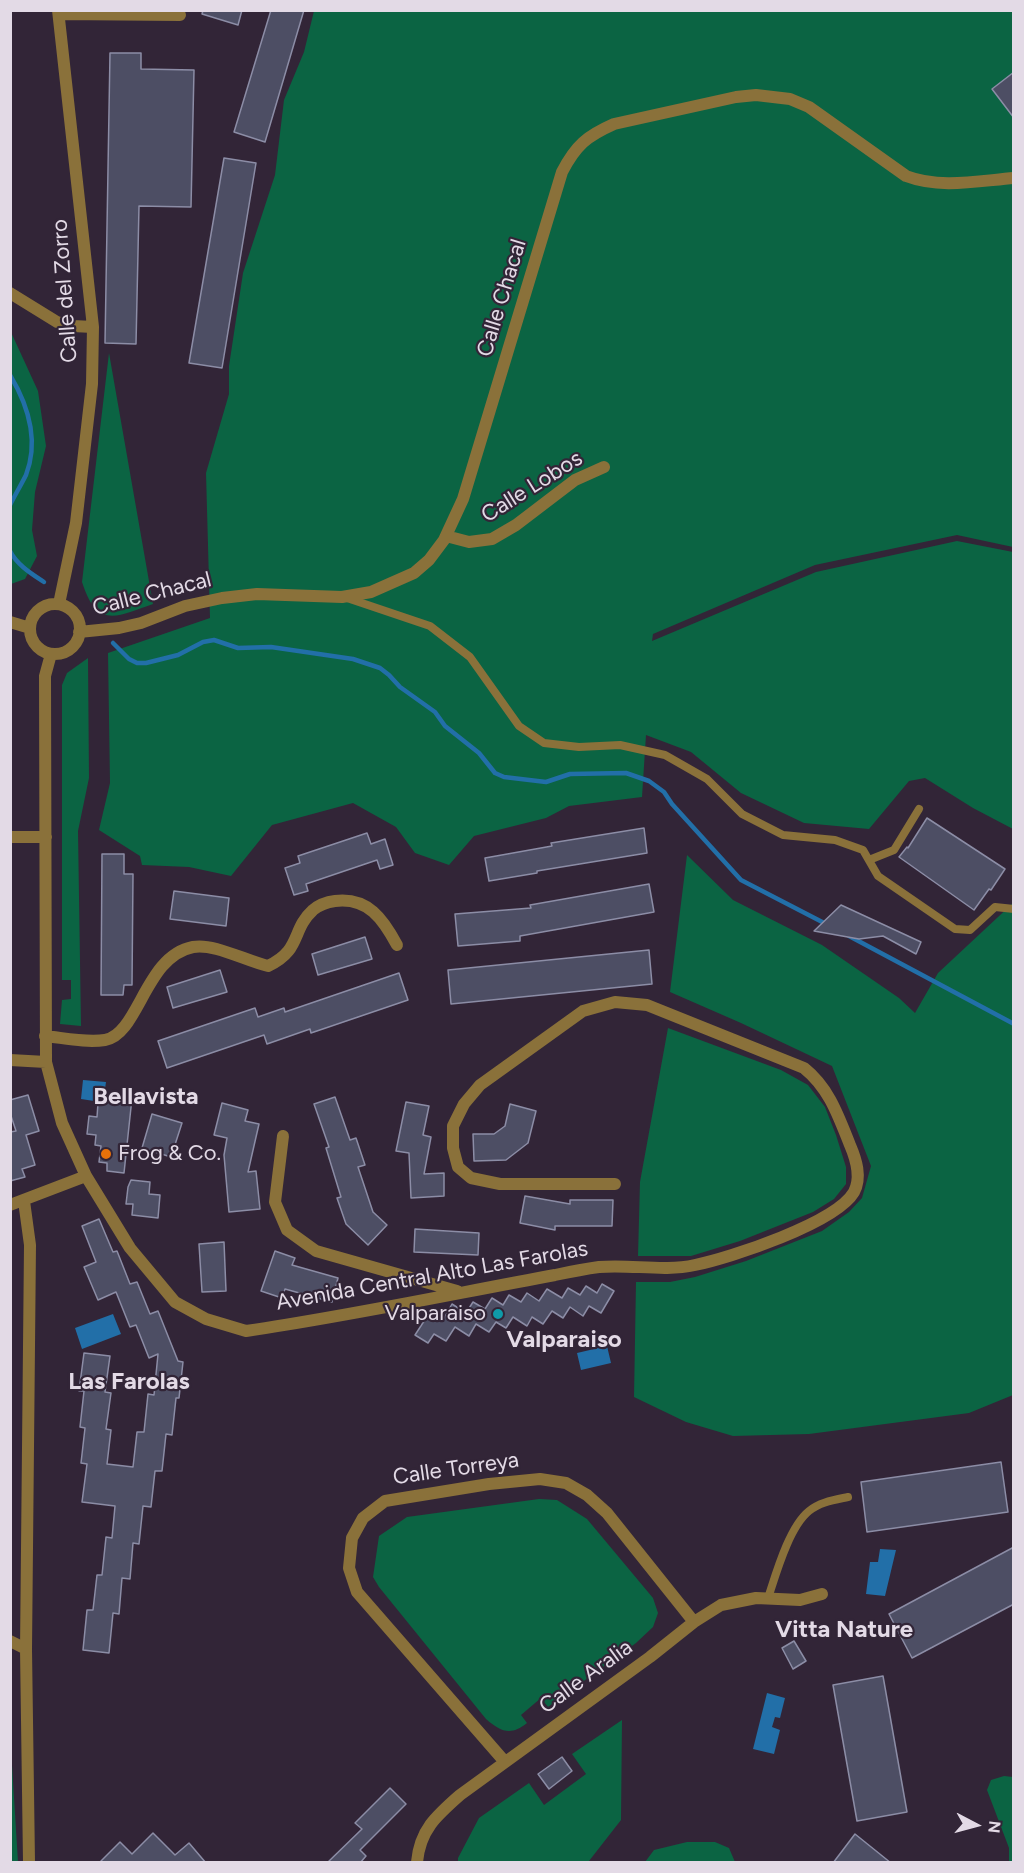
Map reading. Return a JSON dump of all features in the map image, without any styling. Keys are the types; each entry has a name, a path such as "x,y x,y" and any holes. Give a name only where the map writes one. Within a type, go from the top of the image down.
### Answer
{"street":[{"path":"59,12 180,15"},
{"name":"Calle del Zorro","path":"59,12 93,327 92,384 76,522 59,603"},
{"name":"Calle Chacal","path":"79,632 141,623 185,606 222,598 257,594 342,597 371,592 414,573 429,560 447,536 470,478 562,172 571,155 583,141 598,131 614,124 736,97 775,96 790,99 808,107 906,176 923,182 939,184 1014,178"},
{"path":"10,293 57,322 93,327"},
{"name":"Calle Lobos","path":"447,536 468,542 492,539 516,525 575,480 604,468"},
{"path":"59,603 74,612 78,620 79,632 74,644 68,650 51,654 37,647 32,640 30,628 32,617 37,611 43,606 59,603"},
{"path":"10,622 30,628"},
{"path":"10,1060 46,1062 45,676 51,654"},
{"path":"10,837 46,837"},
{"path":"45,1036 107,1040 118,1033 127,1021 157,972 174,954 194,947 215,949 268,966 282,959 293,946 300,929 313,910 327,902 344,900 361,903 376,913 388,927 397,945"},
{"name":"Avenida Central Alto Las Farolas","path":"46,1062 62,1122 86,1176 137,1256 175,1302 206,1319 246,1331 600,1267 694,1266 818,1222 840,1207 853,1193 859,1177 854,1154 827,1092 804,1068 647,1005 615,1002 583,1011 480,1085 464,1104 453,1126 453,1148 458,1167 471,1178 500,1184 615,1184"},
{"path":"283,1136 275,1202 286,1230 316,1251 461,1292"},
{"path":"10,1205 86,1176"},
{"path":"24,1201 30,1245 26,1649 29,1863"},
{"name":"Calle Torreya","path":"505,1762 357,1592 349,1569 352,1538 363,1518 386,1501 489,1484 540,1479 566,1483 587,1495 607,1513 694,1622"},
{"name":"Calle Aralia","path":"417,1863 423,1836 434,1818 459,1796 650,1657 694,1622 721,1605 756,1598 800,1599 822,1594"},
{"path":"10,1641 26,1649"}],"lane":[{"path":"342,597 430,626 470,657 519,726 544,743 579,747 620,745 665,754 706,778 742,814 783,835 835,840 863,850 878,876 955,929 970,930 995,907 1014,909"},
{"path":"869,860 894,849 919,809"},
{"path":"768,1598 787,1542 808,1511 826,1501 848,1497"}],"green space":[{"path":"314,11 1013,11 1013,547 957,535 815,565 653,634 652,641 816,572 957,541 1013,552 1013,829 973,808 925,778 909,781 869,829 804,823 741,793 691,752 646,735 642,797 569,806 546,818 474,836 449,865 415,853 396,827 353,803 272,825 231,876 189,867 142,865 140,856 99,830 110,783 108,653 210,618 206,473 229,394 229,366 243,273 275,175 284,100 304,52"},
{"path":"10,330 38,391 46,446 35,492 32,530 37,556 25,579 11,584"},
{"path":"109,353 153,604 128,613 109,616 94,607 82,582"},
{"path":"88,658 89,778 78,831 81,1026 60,1024 62,1000 71,999 71,980 62,980 62,685 67,673"},
{"path":"687,855 733,900 822,945 899,998 915,1013 938,973 1013,903 1013,1395 969,1413 809,1434 733,1436 686,1422 634,1397 636,1282 670,1282 695,1277 746,1261 822,1231 849,1212 862,1198 871,1166 832,1066 670,992"},
{"path":"668,1028 781,1070 808,1085 825,1107 846,1167 846,1184 834,1199 813,1212 740,1241 691,1256 638,1256 640,1182"},
{"path":"539,1499 557,1500 587,1519 653,1598 658,1613 653,1627 636,1643 548,1707 541,1698 521,1715 527,1723 516,1730 506,1731 486,1719 373,1577 379,1536 407,1517"},
{"path":"622,1720 621,1820 590,1862 458,1862 479,1818 529,1783 544,1805 586,1774 572,1754"},
{"path":"11,1749 18,1862 11,1862"},
{"path":"1004,1776 1013,1777 1013,1862 1009,1862 1009,1848 987,1790 991,1780"},
{"path":"687,1842 715,1842 729,1848 735,1862 645,1862 654,1850"}],"water":[{"path":"83,1080 106,1082 104,1096 95,1095 94,1101 81,1099"},
{"path":"113,1314 121,1334 82,1349 75,1328"},
{"path":"607,1346 611,1363 581,1370 577,1353"},
{"path":"880,1549 896,1550 885,1596 866,1594 870,1562 878,1562"},
{"path":"767,1693 785,1698 780,1718 775,1717 772,1727 780,1730 774,1754 753,1749"}],"building":[{"path":"203,10 242,10 238,25 202,14"},
{"path":"271,10 304,10 265,142 234,132"},
{"path":"110,53 141,53 141,69 194,70 191,207 139,206 136,344 105,343"},
{"path":"1014,72 1014,118 992,89"},
{"path":"224,158 256,163 222,368 189,363"},
{"path":"927,818 1005,869 974,910 899,857 908,848"},
{"path":"644,828 647,853 489,881 485,858 552,846 551,843"},
{"path":"367,833 371,844 385,839 393,865 380,869 377,860 306,884 308,891 294,895 285,868 300,863 298,856"},
{"path":"102,854 124,854 124,874 133,874 132,985 124,985 123,995 101,995"},
{"path":"649,884 654,912 520,936 520,941 458,946 455,914 531,908 530,905"},
{"path":"174,891 229,898 226,926 170,919"},
{"path":"841,905 921,942 916,954 883,936 859,939 814,931"},
{"path":"365,937 372,959 318,975 312,954"},
{"path":"649,950 652,984 451,1004 448,970"},
{"path":"220,970 227,992 173,1008 167,987"},
{"path":"399,973 408,1000 311,1033 310,1029 267,1044 264,1035 167,1068 158,1041 255,1008 258,1017 284,1008 285,1012"},
{"path":"28,1095 39,1131 26,1135 35,1165 22,1169 25,1177 10,1181 10,1132 16,1131 10,1113 10,1100"},
{"path":"107,1095 132,1098 124,1173 107,1171 107,1163 99,1162 101,1146 95,1145 96,1135 87,1134 89,1116 97,1117 98,1103 106,1104"},
{"path":"335,1097 350,1140 356,1138 365,1165 358,1167 373,1212 387,1225 368,1245 346,1224 337,1198 341,1197 326,1148 329,1147 314,1104"},
{"path":"406,1102 429,1106 423,1135 431,1137 424,1174 444,1173 444,1196 411,1198 409,1153 396,1151"},
{"path":"222,1103 248,1110 245,1121 259,1124 248,1172 256,1171 260,1209 229,1212 224,1155 227,1138 214,1135"},
{"path":"510,1104 536,1111 528,1143 506,1160 474,1161 473,1134 494,1134 505,1126"},
{"path":"152,1114 182,1123 171,1157 142,1148"},
{"path":"131,1180 150,1182 149,1194 160,1195 158,1218 132,1215 133,1204 126,1204"},
{"path":"525,1196 570,1204 570,1200 613,1200 612,1226 555,1226 555,1230 520,1223"},
{"path":"99,1219 113,1252 117,1251 130,1284 137,1282 150,1314 158,1311 178,1361 183,1362 172,1435 166,1434 162,1471 155,1471 151,1507 143,1506 139,1544 133,1543 130,1579 122,1578 119,1614 113,1613 109,1653 83,1650 87,1610 93,1610 97,1575 102,1575 106,1537 112,1538 115,1506 82,1502 87,1464 81,1463 85,1428 80,1427 84,1391 79,1391 84,1353 110,1356 105,1392 111,1393 106,1429 111,1430 107,1464 133,1467 137,1432 144,1432 148,1394 154,1395 158,1354 149,1358 136,1325 130,1327 116,1292 98,1300 84,1267 96,1262 82,1226"},
{"path":"415,1229 479,1233 478,1255 414,1252"},
{"path":"224,1242 226,1291 202,1292 199,1244"},
{"path":"275,1251 295,1258 292,1265 338,1278 332,1302 285,1289 282,1298 261,1291"},
{"name":"Valparaiso","path":"602,1284 614,1291 601,1313 589,1306 583,1316 570,1307 563,1318 552,1311 543,1324 532,1317 527,1326 513,1317 506,1328 496,1322 489,1332 476,1324 469,1336 455,1327 446,1341 434,1334 428,1343 415,1335 430,1312 443,1320 452,1304 466,1313 473,1302 485,1309 492,1298 503,1305 509,1295 521,1302 527,1293 539,1301 547,1289 562,1298 568,1288 580,1295 586,1286 597,1293"},
{"path":"1001,1462 1008,1512 867,1532 861,1482"},
{"path":"1014,1547 1014,1604 912,1658 889,1614"},
{"path":"794,1641 806,1661 793,1669 782,1648"},
{"path":"883,1676 907,1812 857,1821 833,1685"},
{"path":"562,1757 572,1771 549,1789 538,1774"},
{"path":"390,1788 406,1804 360,1850 366,1856 360,1863 327,1863 362,1829 355,1823"},
{"path":"153,1833 175,1855 189,1843 206,1863 99,1863 120,1842 132,1854"},
{"path":"855,1834 891,1863 833,1863"}],"waterway":[{"path":"10,375 22,398 30,424 32,449 26,475 10,505"},
{"path":"10,551 21,565 44,582"},
{"path":"113,643 129,659 137,663 178,655 203,642 214,640 238,648 271,647 353,659 380,668 400,687 435,712 445,726 479,753 495,773 504,777 546,782 570,774 626,773 649,781 664,792 672,804 741,880 828,925"},
{"path":"849,936 1014,1024"}],"place":[{"name":"Frog & Co.","path":"106,1154"},
{"name":"Valparaiso","path":"498,1314"}],"district":[{"name":"Bellavista","path":"146,1097"},
{"name":"Valparaiso","path":"564,1340"},
{"name":"Las Farolas","path":"129,1382"},
{"name":"Vitta Nature","path":"844,1630"}]}
